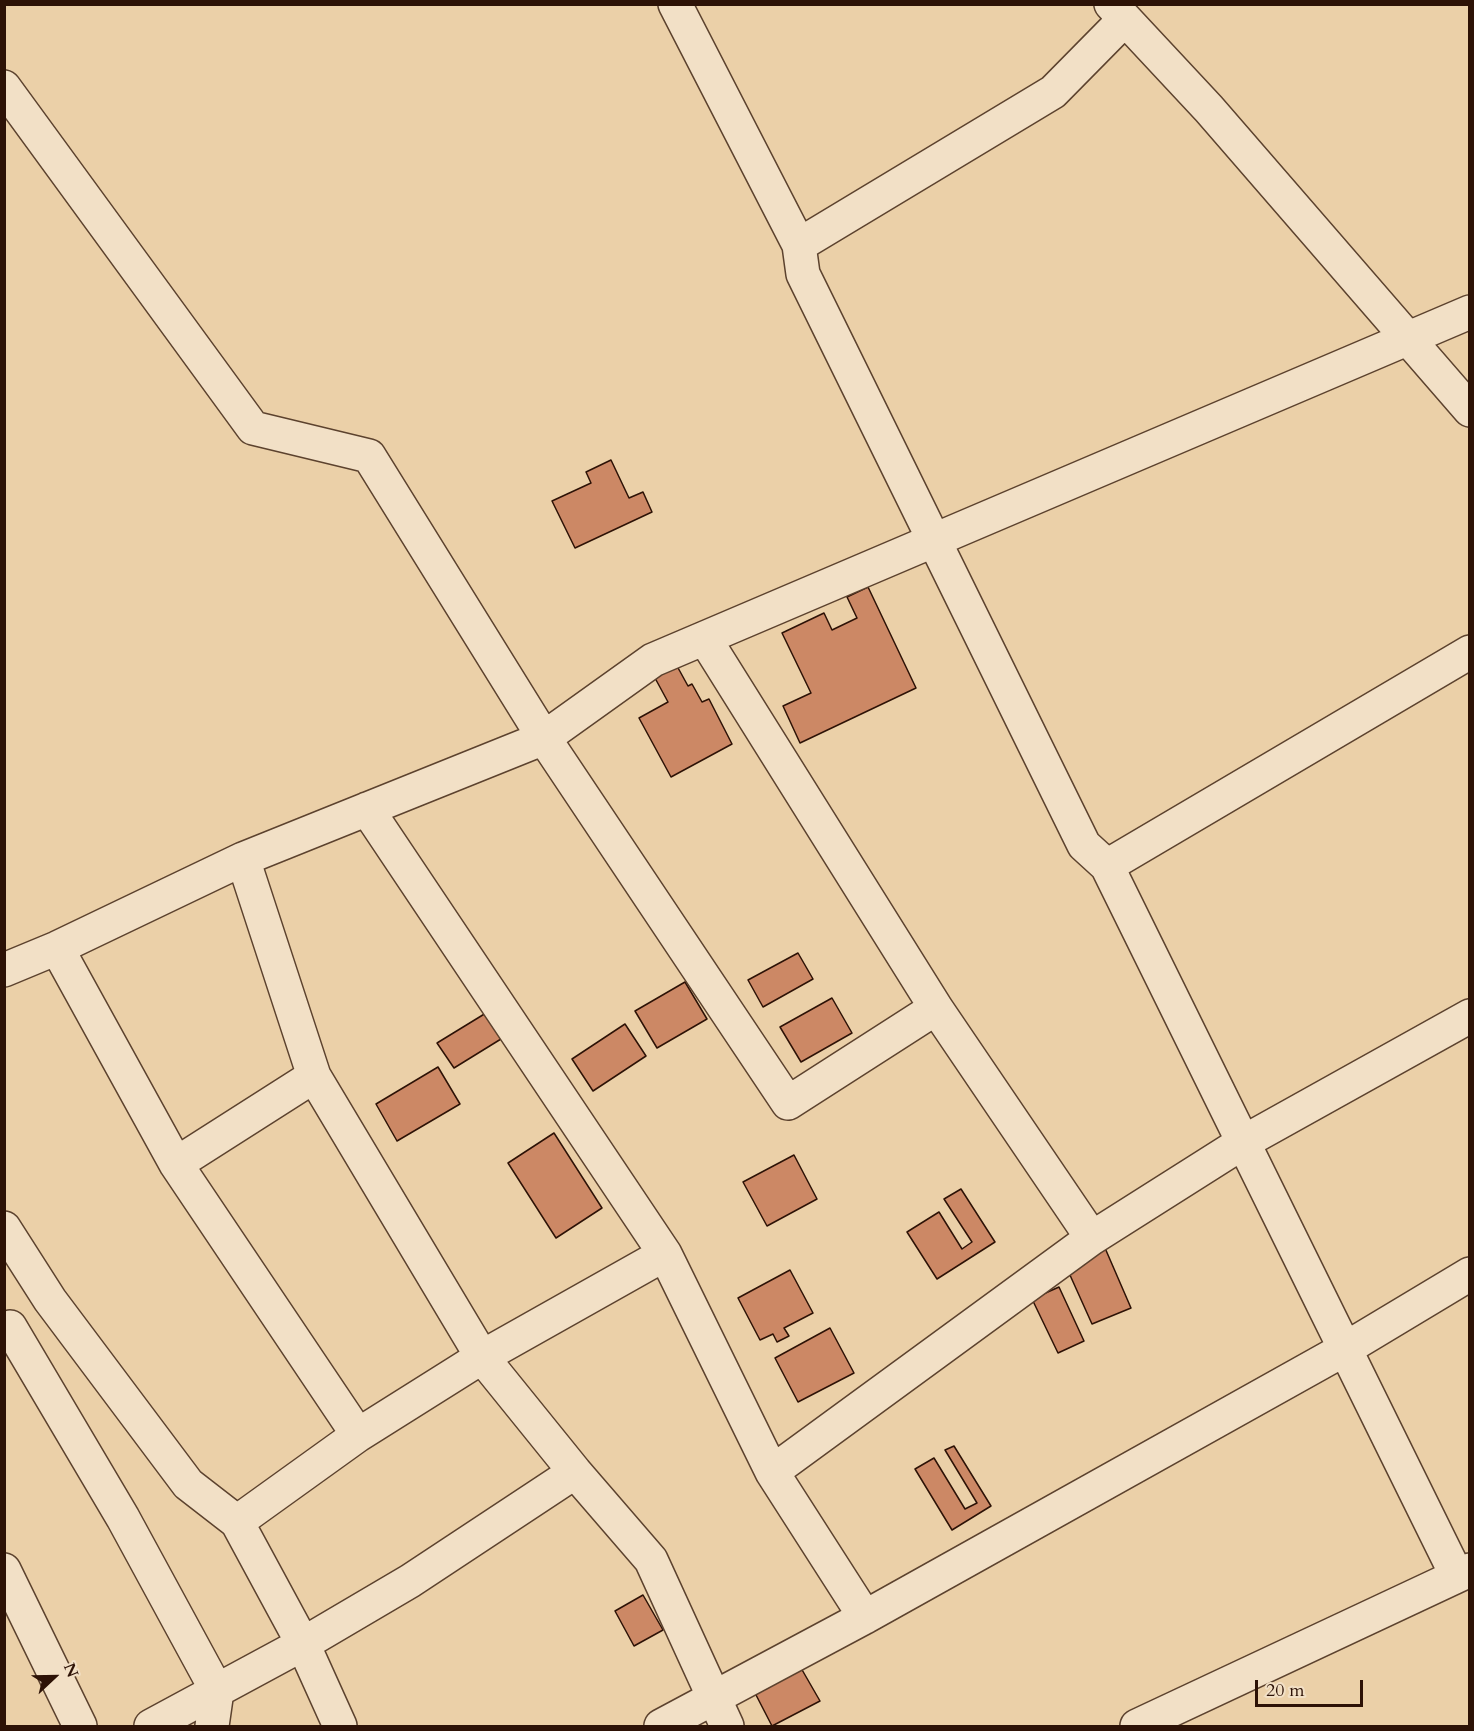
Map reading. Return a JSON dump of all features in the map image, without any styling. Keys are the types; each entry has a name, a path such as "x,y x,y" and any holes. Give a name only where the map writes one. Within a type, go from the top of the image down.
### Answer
{"street":[{"path":"675,4 799,245 803,274 1084,845 1107,866 1345,1349 1463,1573 1137,1726"},
{"path":"799,245 1053,92 1118,12 1209,109 1470,410"},
{"path":"4,87 254,429 369,456 544,738 788,1103 936,1008"},
{"path":"4,970 57,948 243,859 544,738 653,660 1470,312"},
{"path":"705,639 936,1008 1092,1238"},
{"path":"1107,866 1470,652"},
{"path":"367,809 665,1254 772,1472 865,1617"},
{"path":"243,859 314,1076 482,1357 575,1472 651,1560 727,1726"},
{"path":"57,948 176,1164 358,1435"},
{"path":"772,1472 1092,1238 1242,1143 1470,1016"},
{"path":"176,1164 314,1076"},
{"path":"4,1228 50,1300 188,1484 237,1522 303,1644 340,1726"},
{"path":"237,1522 358,1435 482,1357 665,1254"},
{"path":"661,1726 865,1617 1345,1349 1470,1274"},
{"path":"10,1327 123,1518 218,1691 212,1726"},
{"path":"151,1726 303,1644 410,1581 575,1472"},
{"path":"4,1570 80,1726"}],"building":[{"path":"611,460 629,498 643,492 652,512 575,548 552,501 591,483 586,472"},
{"path":"868,587 916,688 800,743 783,706 811,693 782,633 824,613 832,630 857,618 847,597"},
{"path":"677,666 688,686 692,684 702,702 709,699 732,744 671,777 639,718 668,702 655,678"},
{"path":"798,953 813,979 763,1007 748,980"},
{"path":"685,982 707,1019 657,1048 635,1011"},
{"path":"832,998 852,1033 801,1062 780,1027"},
{"path":"486,1013 501,1039 454,1068 437,1043"},
{"path":"625,1024 646,1056 593,1091 572,1059"},
{"path":"438,1067 460,1104 397,1141 376,1104"},
{"path":"554,1133 602,1208 556,1238 508,1163"},
{"path":"794,1155 817,1199 767,1226 743,1182"},
{"path":"961,1189 995,1242 937,1279 907,1232 939,1212 962,1249 972,1242 944,1199"},
{"path":"1105,1248 1131,1308 1092,1324 1065,1264"},
{"path":"790,1270 813,1313 784,1328 789,1336 777,1342 773,1334 760,1340 738,1298"},
{"path":"1059,1287 1084,1341 1058,1353 1032,1299"},
{"path":"830,1328 854,1373 798,1402 775,1358"},
{"path":"954,1446 991,1506 952,1530 915,1469 934,1458 965,1509 977,1503 945,1450"},
{"path":"643,1595 663,1630 634,1646 615,1611"},
{"path":"801,1668 820,1701 772,1726 755,1693"}]}
